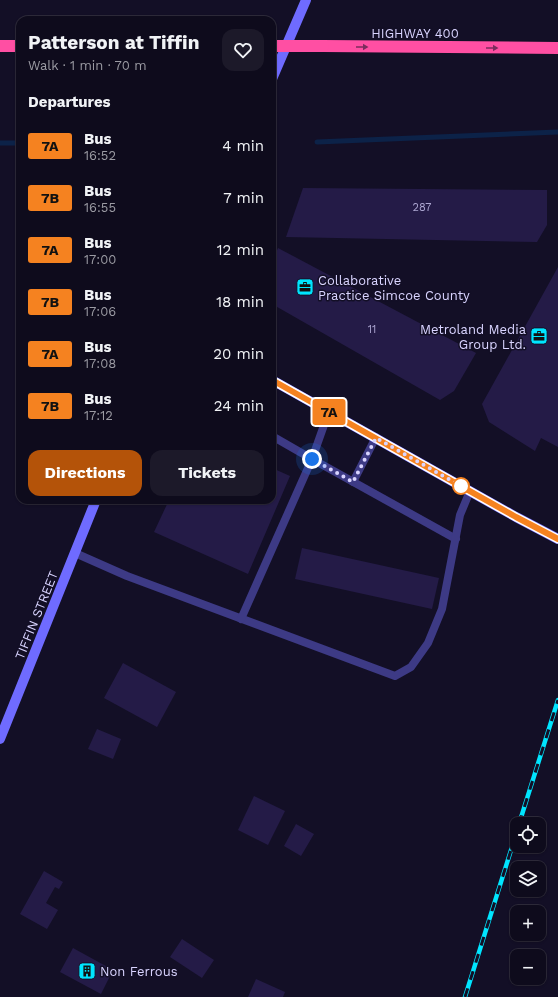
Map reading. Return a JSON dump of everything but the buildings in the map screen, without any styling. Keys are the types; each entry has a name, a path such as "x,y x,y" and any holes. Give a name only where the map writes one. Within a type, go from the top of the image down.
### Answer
{"highway":[{"path":"0,46 16,46"},
{"name":"HIGHWAY 400","path":"276,46 558,48"}],"street":[{"path":"276,70 306,0"},
{"path":"276,382 558,539"},
{"name":"TIFFIN STREET","path":"0,739 94,504"}],"lane":[{"path":"241,619 312,459 329,412"},
{"path":"276,438 456,539"},
{"path":"353,482 376,438"},
{"path":"74,553 127,576 395,676 411,667 428,643 442,609 460,515 470,491"}],"waterway":[{"path":"317,142 558,132"},
{"path":"0,143 16,143"}],"railway":[{"path":"521,817 558,700"},
{"path":"465,997 510,853"}],"bus line":[{"name":"7A","path":"276,382 558,539"}],"place":[{"name":"Collaborative Practice Simcoe County","path":"305,287"},
{"name":"Metroland Media Group Ltd.","path":"539,336"},
{"name":"Non Ferrous","path":"87,971"}],"route":[{"path":"312,459 353,482 376,438 461,486"}]}
